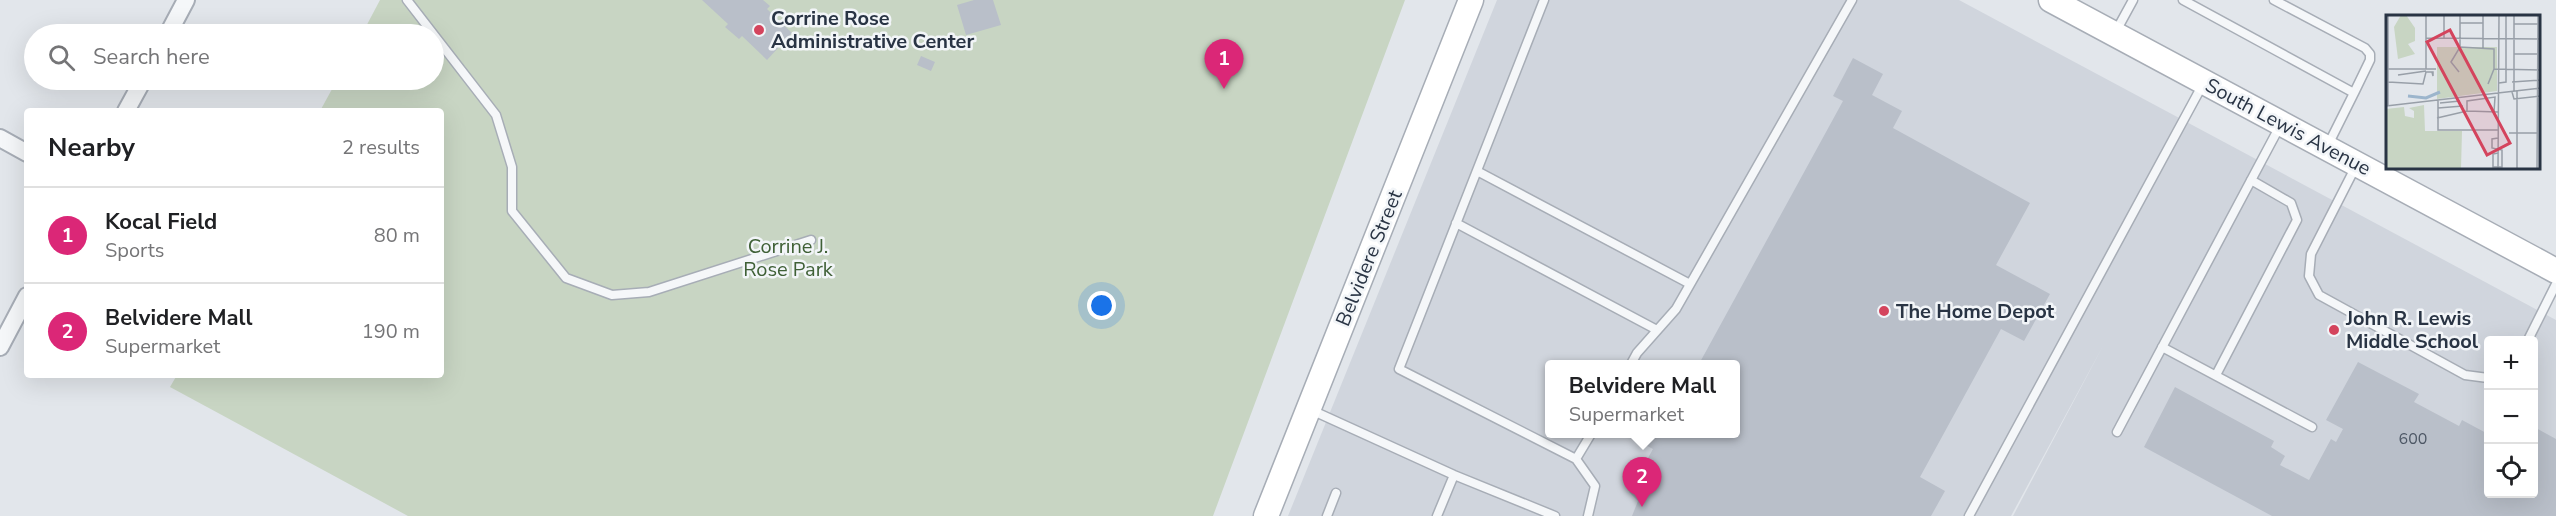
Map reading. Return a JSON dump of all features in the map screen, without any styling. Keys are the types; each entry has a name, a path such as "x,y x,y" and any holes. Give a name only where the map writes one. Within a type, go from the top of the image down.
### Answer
{"main road":[{"name":"Belvidere Street","path":"1266,516 1471,0"},
{"name":"South Lewis Avenue","path":"2051,0 2556,271"}],"street":[{"path":"173,24 186,0"},
{"path":"128,108 138,90"},
{"path":"0,138 24,151"},
{"path":"0,347 24,302"}],"lane":[{"path":"407,0 426,24"},
{"path":"1544,0 1400,369 1576,459 1595,486 1588,516"},
{"path":"1633,360 1676,309 1852,0"},
{"path":"2114,34 2133,0"},
{"path":"2183,0 2354,93"},
{"path":"2274,0 2365,48 2370,54 2370,60 2327,148"},
{"path":"444,48 496,115 512,167 512,211 566,278 612,295 649,292 811,240"},
{"path":"1969,516 2204,82"},
{"path":"2117,432 2281,124"},
{"path":"2357,164 2311,254 2310,276 2319,294 2465,375 2484,377"},
{"path":"1477,171 1690,284"},
{"path":"2217,375 2297,220 2291,203 2251,180"},
{"path":"1456,223 1658,330"},
{"path":"2530,336 2556,284"},
{"path":"2162,346 2312,427"},
{"path":"1309,409 1454,475 1555,516"},
{"path":"1576,459 1588,438"},
{"path":"1437,516 1454,475"},
{"path":"1327,516 1336,493"}],"shaded area":[{"path":"1497,0 1959,0 2556,320 2556,516 2013,516 2104,344 2011,516 1288,516"}],"green space":[{"name":"Corrine J. Rose Park","path":"380,0 1405,0 1213,516 408,516 170,387 175,378 444,378 444,108 322,108 332,90 444,90 444,24 367,24"}],"building":[{"name":"Corrine Rose Administrative Center","path":"702,0 763,0 770,6 767,9 792,33 767,60 742,36 739,39 725,27 728,24"},
{"path":"974,0 993,0 1001,25 966,35 957,5"},
{"path":"921,56 935,62 931,71 917,65"},
{"name":"The Home Depot","path":"1853,58 1883,74 1872,95 1902,111 1893,128 2030,203 1996,265 2050,294 2024,341 2001,329 1920,477 1945,491 1931,516 1632,516 1638,501 1629,492 1653,449 1632,438 1740,438 1740,360 1701,360 1843,101 1833,96"},
{"path":"2358,362 2419,394 2414,402 2459,426 2462,420 2484,432 2484,498 2538,498 2538,429 2556,439 2556,516 2272,516 2144,447 2175,387 2274,441 2271,447 2285,456 2280,465 2309,480 2331,439 2336,442 2343,429 2326,420"}],"place":[{"name":"Corrine Rose Administrative Center","path":"759,30"},
{"name":"Kocal Field","path":"1224,89"},
{"name":"The Home Depot","path":"1884,311"},
{"name":"John R. Lewis Middle School","path":"2334,330"},
{"name":"Belvidere Mall","path":"1642,507"}]}
